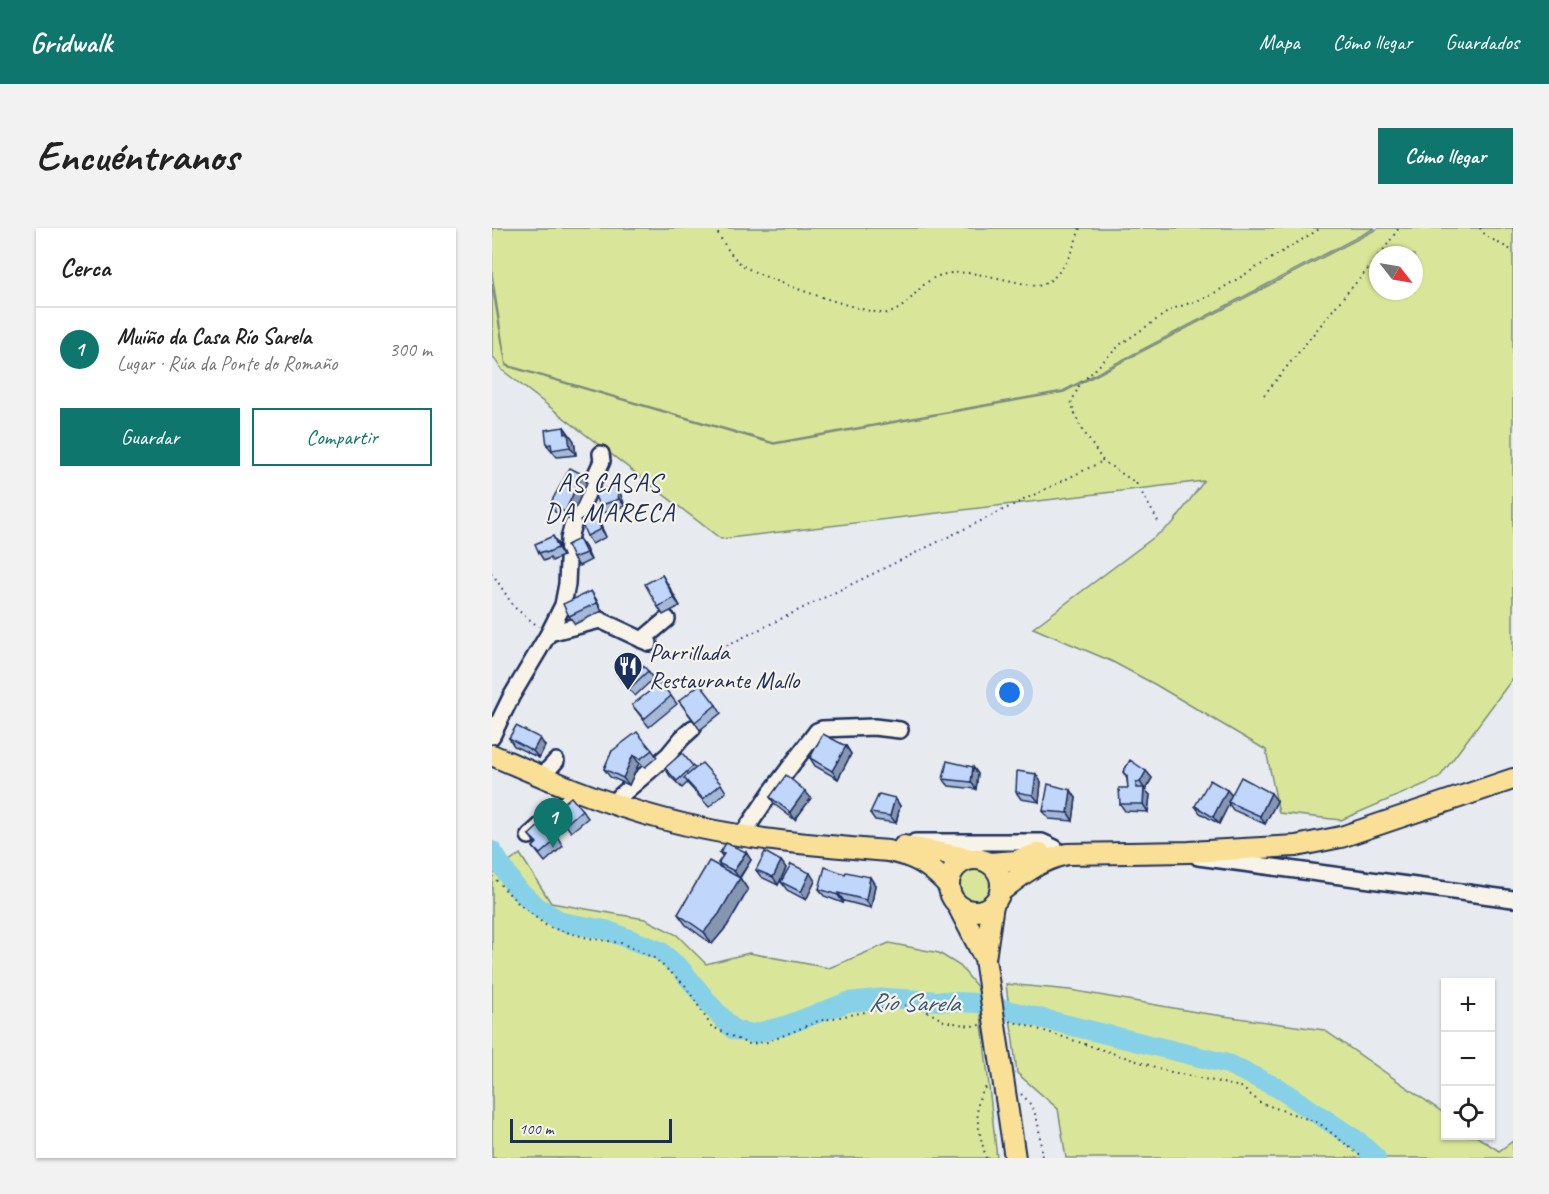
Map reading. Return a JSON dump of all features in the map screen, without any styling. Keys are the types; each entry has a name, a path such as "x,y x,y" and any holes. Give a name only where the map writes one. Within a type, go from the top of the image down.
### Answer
{"main road":[{"path":"500,759 612,803 663,819 742,835 888,851 911,856 932,869 949,886"},
{"path":"958,906 974,912 982,910 1034,866 1061,855 1081,852 1165,852 1223,855 1329,841 1513,779"},
{"path":"1015,1158 985,959 958,906 952,900 949,886 951,874 956,867 963,861 1026,859 1055,848 1081,844 1286,839 1350,833"},
{"path":"838,845 889,844 940,852 980,861 998,874 1000,880 985,959"}],"street":[{"path":"492,736 511,697 563,605 572,527 602,461 600,454"},
{"path":"549,633 600,620 646,642 667,620"},
{"path":"742,835 771,791 817,731 874,727 900,730"},
{"path":"612,803 669,755 693,728"},
{"path":"492,748 500,759"},
{"path":"542,776 556,761"},
{"path":"529,836 578,790"},
{"path":"922,842 940,852"},
{"path":"889,844 1041,843 1055,848"},
{"path":"1145,843 1210,847 1223,855 1513,900"}],"path":[{"path":"715,228 732,255 742,265 759,274 873,313 886,314 900,308 925,282 937,275 955,272 1038,286 1048,283 1060,271 1071,252 1080,228"},
{"path":"1158,520 1136,483 1119,474 1103,461 1080,426 1071,403 1080,384 1121,344 1172,309 1208,297 1321,228"},
{"path":"1386,246 1400,228"},
{"path":"1480,228 1486,236 1513,251"},
{"path":"1264,394 1369,267"},
{"path":"646,642 687,659 701,658 1103,461"},
{"path":"492,573 514,607 549,633"},
{"path":"492,876 520,905 548,927 588,938 621,943 654,958 685,985 711,1026 748,1044 768,1042 818,1021 903,1005 921,1008 945,1021 970,1026 981,1024"},
{"path":"1002,1022 1013,1021 1167,1071 1241,1087 1261,1103 1319,1123 1363,1158"}],"green space":[{"path":"492,228 1375,228 1063,391 774,443 506,365 492,274"},
{"path":"1379,228 1513,228 1513,678 1439,778 1341,820 1279,813 1266,750 1111,661 1033,628 1173,523 1204,481 721,539 502,370 492,355 492,284 506,366 774,444 1064,392"},
{"path":"520,854 551,903 645,919 677,935 706,964 749,953 829,968 889,943 939,953 960,966 978,988 997,1158 492,1158 492,875"},
{"path":"976,869 987,874 992,885 987,896 976,901 965,896 960,885 965,874"},
{"path":"1006,984 1070,990 1202,1013 1324,1030 1441,1111 1441,1140 1482,1140 1499,1151 1513,1141 1513,1158 1066,1158 1058,1109 1017,1073"}],"building":[{"path":"564,427 565,434 568,433 570,447 552,450 551,444 547,445 545,430"},
{"path":"570,468 582,474 565,512 550,504"},
{"path":"615,485 619,499 599,506 594,493"},
{"path":"594,515 601,529 587,536 580,520"},
{"path":"553,536 558,548 539,553 535,544"},
{"path":"579,539 586,553 573,558 567,545"},
{"path":"662,575 674,598 658,607 645,584"},
{"path":"591,591 597,603 569,616 563,604"},
{"path":"634,656 648,671 630,688 616,673"},
{"path":"660,683 671,696 644,719 632,705"},
{"path":"700,684 716,705 695,722 679,701"},
{"path":"516,726 540,738 533,751 509,738"},
{"path":"637,732 652,750 640,759 633,755 623,778 604,769 612,751"},
{"path":"823,734 846,746 832,771 810,758"},
{"path":"682,753 693,766 677,781 665,768"},
{"path":"1130,760 1146,771 1140,782 1136,783 1136,788 1144,788 1143,804 1120,804 1119,788 1128,788 1127,776 1123,772"},
{"path":"947,761 973,767 971,782 943,779"},
{"path":"702,763 721,784 703,799 684,778"},
{"path":"1017,771 1036,774 1033,795 1016,792"},
{"path":"786,775 805,791 790,812 770,797"},
{"path":"1241,777 1271,793 1260,816 1228,802"},
{"path":"1210,780 1227,790 1213,817 1195,806"},
{"path":"1048,784 1071,790 1068,813 1043,811"},
{"path":"879,794 895,798 890,816 870,813"},
{"path":"571,797 582,810 566,824 555,810"},
{"path":"543,822 558,838 540,854 533,847 537,843 529,835"},
{"path":"726,843 746,852 734,871 718,863 724,854 720,853"},
{"path":"765,852 781,861 773,877 756,870"},
{"path":"709,861 740,878 719,914 704,932 678,914"},
{"path":"791,864 810,873 801,892 781,882"},
{"path":"825,867 845,874 846,872 870,877 866,900 819,889"}],"waterway":[{"name":"Río Sarela","path":"492,851 516,888 539,908 562,922 606,930 660,951 681,969 734,1030 753,1034 784,1026 848,1002 885,998 978,1003 1228,1064 1278,1088 1358,1141 1376,1158"}],"place":[{"name":"Parrillada Restaurante Mallo","path":"628,692"},
{"name":"Muíño da Casa Río Sarela","path":"553,848"}],"district":[{"name":"AS CASAS DA MARECA","path":"610,497"}]}
